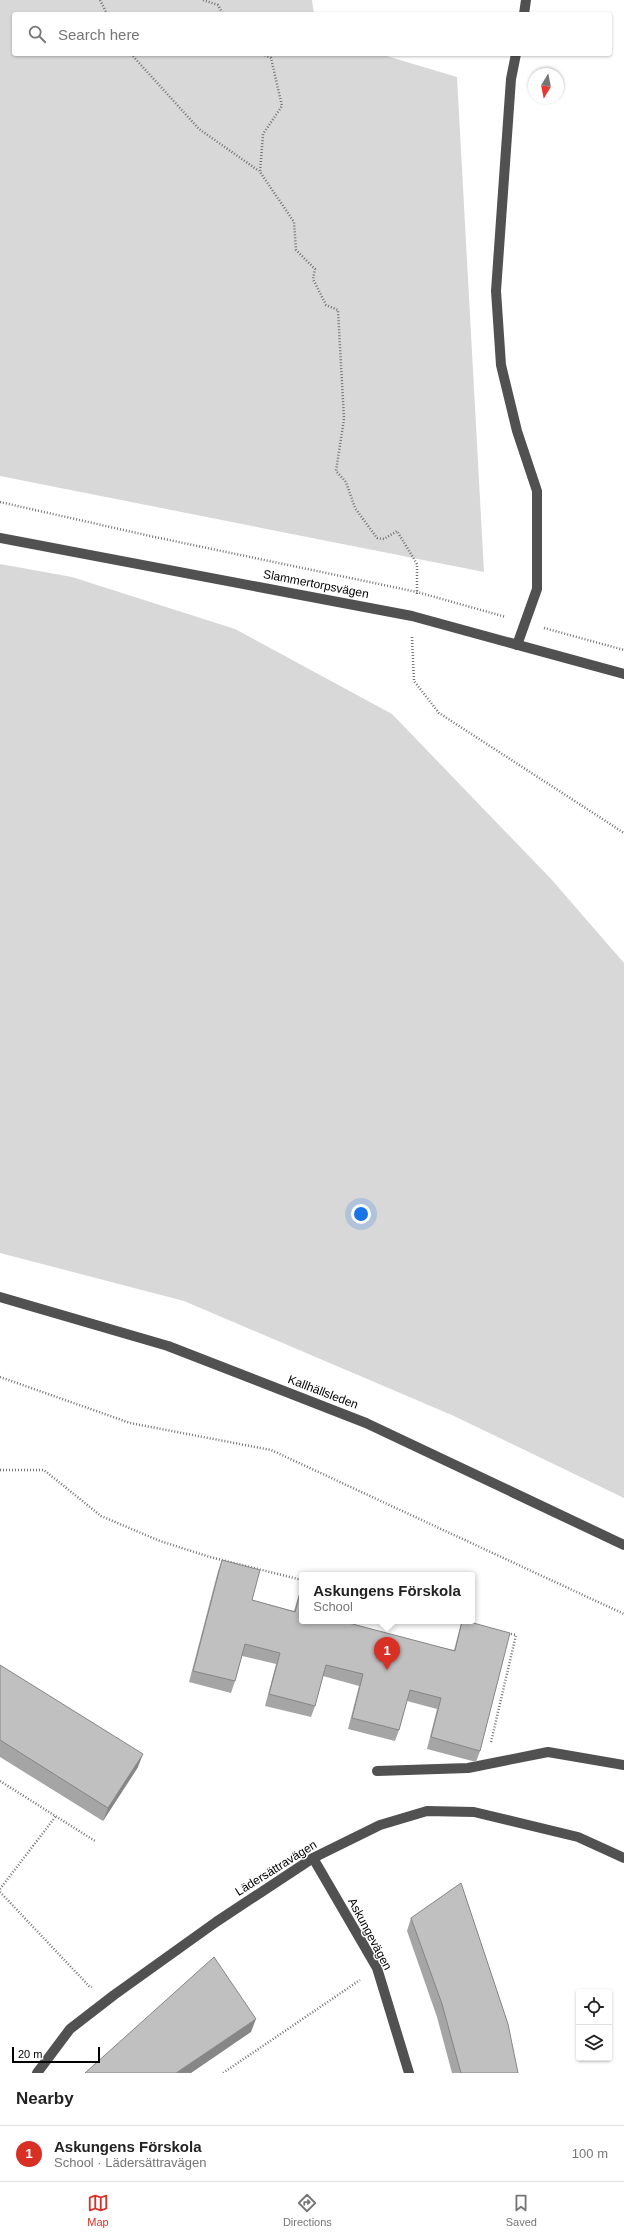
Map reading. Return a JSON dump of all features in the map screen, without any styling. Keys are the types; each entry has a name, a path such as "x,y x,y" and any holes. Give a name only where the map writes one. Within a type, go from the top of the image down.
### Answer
{"street":[{"path":"524,12 526,0"},
{"path":"516,56 511,79 496,291 501,365 517,430 537,492 537,589 516,645"},
{"name":"Slammertorpsvägen","path":"0,538 412,616 624,674"},
{"name":"Kallhällsleden","path":"0,1297 168,1346 366,1422 624,1544"},
{"path":"377,1771 468,1768 548,1752 624,1765"},
{"name":"Lädersättravägen","path":"37,2073 70,2029 114,1995 216,1922 313,1858 380,1825 427,1811 474,1812 578,1837 624,1858"},
{"name":"Askungevägen","path":"313,1858 377,1968 409,2073"}],"path":[{"path":"100,0 106,12"},
{"path":"203,0 218,5 222,12"},
{"path":"133,56 199,128 260,172 294,222 296,250 315,269 313,279 326,305 338,310 344,419 336,471 346,482 355,508 369,531 376,538 384,540 397,531 417,564 417,592 412,616 411,655 414,681 439,713 624,833"},
{"path":"260,172 263,134 282,106 271,58 266,56"},
{"path":"0,502 150,536 417,592 624,650"},
{"path":"0,1377 130,1423 271,1450 624,1614"},
{"path":"0,1470 44,1470 101,1516 152,1538 210,1557 299,1579"},
{"path":"485,1764 516,1635 502,1632"},
{"path":"0,1781 95,1841"},
{"path":"0,1889 56,1816"},
{"path":"0,1892 89,1986 105,1988 114,1995"},
{"path":"223,2073 377,1968"}],"shaded area":[{"path":"0,0 312,0 314,12 12,12 12,56 387,56 457,77 484,572 0,476"},
{"path":"0,564 72,577 235,629 392,714 552,880 624,963 624,1498 454,1416 184,1301 0,1253"}],"building":[{"path":"222,1560 260,1570 252,1600 295,1612 299,1597 299,1624 352,1624 455,1651 461,1624 475,1623 510,1633 480,1751 431,1737 441,1698 410,1690 399,1730 352,1718 363,1674 326,1665 315,1706 269,1694 280,1653 245,1644 235,1681 193,1671"},
{"path":"0,1665 143,1754 108,1808 0,1740"},
{"path":"461,1883 508,2024 518,2073 461,2073 442,2004 411,1918"},
{"path":"214,1957 256,2019 176,2073 85,2073"}],"place":[{"name":"Askungens Förskola","path":"387,1670"}]}
